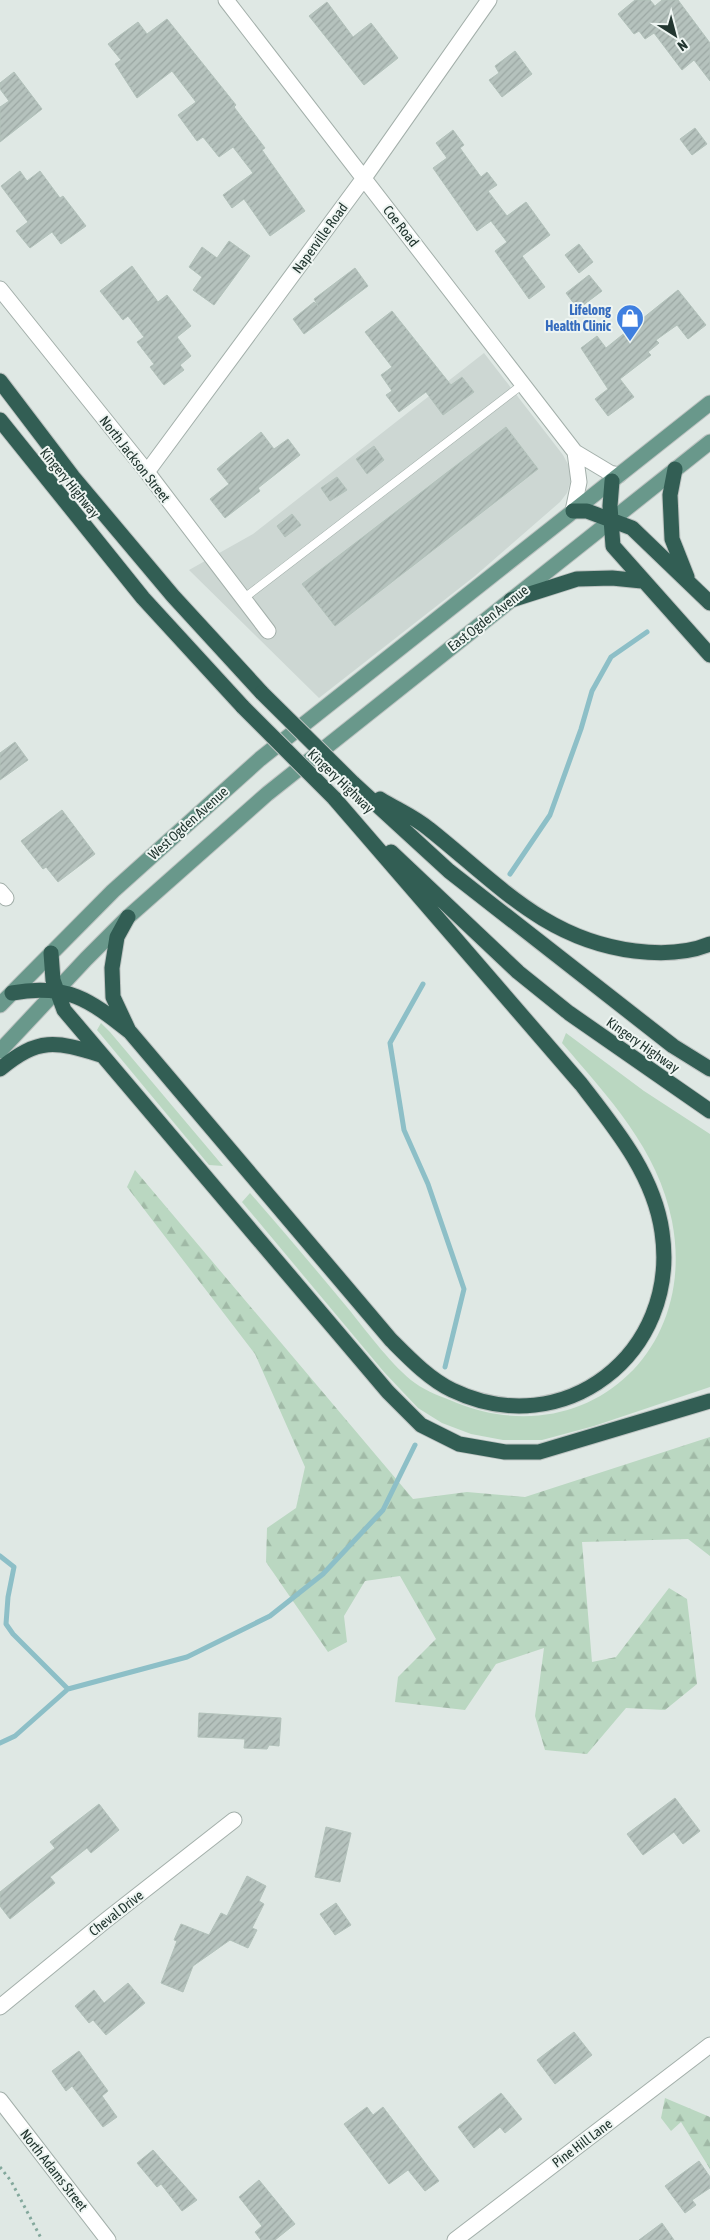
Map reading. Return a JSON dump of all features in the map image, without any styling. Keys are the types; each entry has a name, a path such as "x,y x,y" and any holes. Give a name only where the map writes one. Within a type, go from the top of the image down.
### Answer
{"highway":[{"name":"Kingery Highway","path":"0,381 74,477 173,596 262,693 353,783 449,871 673,1046 710,1069"},
{"name":"Kingery Highway","path":"0,420 143,598 243,707 334,798 518,972 569,1013 710,1111"},
{"path":"676,469 670,495 672,539 689,583"},
{"path":"615,478 611,519 613,546 642,581 710,655"},
{"path":"573,511 587,511 632,528 710,603"},
{"path":"510,600 577,579 612,578 642,581"},
{"path":"353,783 428,828 484,878 524,907 569,934 614,948 657,954 696,950 710,944"},
{"path":"12,993 56,991 87,1000 130,1032 391,1340 420,1368 452,1390 490,1403 524,1406 555,1402 584,1392 612,1374 633,1352 655,1313 661,1293 664,1268 662,1232 656,1206 634,1157 612,1123 581,1084 334,798"},
{"path":"128,917 117,937 112,968 113,997 130,1032"},
{"path":"51,953 56,991 64,1010 381,1384 421,1425 458,1444 505,1452 539,1452 710,1401"},
{"path":"0,1069 12,1059 40,1044 67,1044 101,1055"}],"main road":[{"path":"573,511 710,403"},
{"name":"East Ogden Avenue","path":"128,917 267,794 710,442"},
{"name":"West Ogden Avenue","path":"0,1005 113,891 260,759 573,511"},
{"path":"0,1051 128,917"}],"street":[{"name":"Coe Road","path":"226,0 575,452 615,478"},
{"name":"Naperville Road","path":"147,472 364,178 489,0"},
{"name":"North Jackson Street","path":"0,289 147,472 268,631"},
{"name":"Coe Road","path":"573,511 579,482 575,452"},
{"name":"Cheval Drive","path":"0,2007 105,1921 234,1820"},
{"name":"Pine Hill Lane","path":"455,2240 710,2045"},
{"name":"North Adams Street","path":"0,2100 108,2240"}],"lane":[{"path":"243,599 523,384"}],"path":[{"path":"0,2167 11,2181 42,2240"}],"shaded area":[{"path":"484,353 563,455 570,468 571,480 567,493 560,502 475,576 319,698 189,570 253,534"}],"green space":[{"path":"101,1023 223,1166 209,1165 97,1030"},
{"path":"566,1033 644,1091 710,1134 710,1387 594,1426 542,1440 503,1440 471,1434 442,1423 418,1408 384,1372 242,1202 250,1193 390,1359 420,1386 457,1403 504,1415 548,1414 588,1402 622,1381 649,1350 667,1313 675,1269 672,1221 665,1195 655,1170 629,1125 597,1083 562,1043"},
{"path":"135,1170 413,1499 467,1492 525,1497 710,1437 710,1556 688,1539 582,1542 592,1662 616,1657 669,1588 687,1599 697,1684 665,1710 626,1708 587,1754 545,1750 535,1716 544,1648 496,1664 465,1710 395,1702 398,1677 436,1639 400,1576 365,1581 344,1616 347,1642 328,1652 266,1562 267,1528 296,1508 305,1467 255,1354 127,1187"},
{"path":"665,2098 710,2117 710,2169 681,2122 671,2131 661,2118"}],"building":[{"path":"635,0 650,0 655,6 662,0 678,0 710,43 710,81 694,60 682,70 654,33 645,39 639,31 634,34 618,14"},
{"path":"327,2 353,37 371,23 398,58 364,85 309,16"},
{"path":"167,19 236,105 234,107 265,148 262,150 305,211 270,236 244,199 232,208 223,195 253,173 233,147 219,157 203,137 197,141 178,115 196,102 172,71 137,98 115,64 121,60 108,44 138,22 147,34"},
{"path":"515,51 532,74 502,97 489,80 499,73 495,66"},
{"path":"14,72 42,109 0,142 0,107 9,101 0,89 0,83"},
{"path":"695,128 707,144 692,155 680,139"},
{"path":"453,130 464,145 460,148 481,177 487,172 497,185 488,191 507,216 526,202 550,235 522,256 545,287 529,299 495,251 507,242 491,221 477,231 433,168 447,158 436,143"},
{"path":"20,171 27,181 40,171 60,198 63,196 86,226 61,244 52,232 30,248 16,231 28,222 1,186"},
{"path":"229,241 250,256 214,305 193,290 202,277 189,267 202,247 217,258"},
{"path":"579,244 593,262 579,273 565,255"},
{"path":"132,266 158,302 167,295 191,326 177,337 191,356 180,365 184,370 164,385 150,367 154,364 137,342 144,337 128,316 123,320 100,291"},
{"path":"355,268 368,286 304,334 293,319 314,302 318,306 314,299"},
{"path":"589,275 602,291 578,309 566,293"},
{"path":"678,290 706,325 688,339 677,325 656,340 659,343 648,352 651,355 620,379 634,397 608,416 595,399 608,389 581,348 597,336 606,348"},
{"path":"392,311 451,385 462,377 474,392 443,415 426,392 399,412 386,395 392,391 381,375 392,367 365,332"},
{"path":"506,427 538,469 335,626 302,584"},
{"path":"261,432 274,449 288,439 300,455 258,488 260,491 225,518 210,499 229,484 217,469"},
{"path":"374,446 384,460 367,474 356,459"},
{"path":"337,477 347,490 330,501 321,488"},
{"path":"292,514 301,525 285,537 277,526"},
{"path":"15,742 28,760 0,780 0,753"},
{"path":"62,810 95,854 58,882 46,867 43,869 21,841"},
{"path":"199,1713 281,1718 279,1746 269,1745 267,1749 244,1748 245,1739 198,1737"},
{"path":"675,1798 700,1831 683,1844 674,1832 643,1855 627,1834"},
{"path":"99,1804 119,1830 91,1853 87,1848 50,1877 55,1883 10,1919 0,1906 0,1892 55,1848 50,1842"},
{"path":"326,1827 351,1833 340,1882 315,1877"},
{"path":"247,1876 266,1886 259,1901 264,1904 252,1928 257,1930 248,1948 230,1940 193,1966 183,1992 161,1983 177,1941 174,1940 181,1924 209,1935 221,1913 227,1916"},
{"path":"336,1903 351,1925 335,1935 320,1914"},
{"path":"128,1983 145,2003 106,2035 93,2020 89,2023 75,2006 94,1990 104,2003"},
{"path":"574,2032 592,2055 555,2084 537,2060"},
{"path":"79,2051 108,2091 102,2096 117,2117 103,2127 72,2086 66,2091 52,2071"},
{"path":"501,2093 522,2119 505,2133 500,2127 474,2148 458,2127"},
{"path":"367,2107 373,2115 383,2107 439,2181 425,2191 408,2170 389,2184 344,2124"},
{"path":"153,2150 197,2200 182,2211 161,2184 157,2187 137,2163"},
{"path":"699,2161 710,2177 710,2188 692,2200 696,2205 685,2213 665,2186"},
{"path":"259,2180 295,2224 275,2240 261,2240 255,2232 262,2226 239,2197"},
{"path":"662,2223 674,2240 639,2240"}],"waterway":[{"path":"510,874 550,815 581,729 592,691 611,657 647,632"},
{"path":"423,984 390,1043 404,1130 428,1184 464,1289 445,1367"},
{"path":"0,1743 15,1736 68,1689 187,1657 270,1616 323,1574 383,1510 415,1445"},
{"path":"0,1556 14,1567 8,1597 6,1624 13,1634 68,1689"}],"place":[{"name":"Lifelong Health Clinic","path":"630,342"}]}
